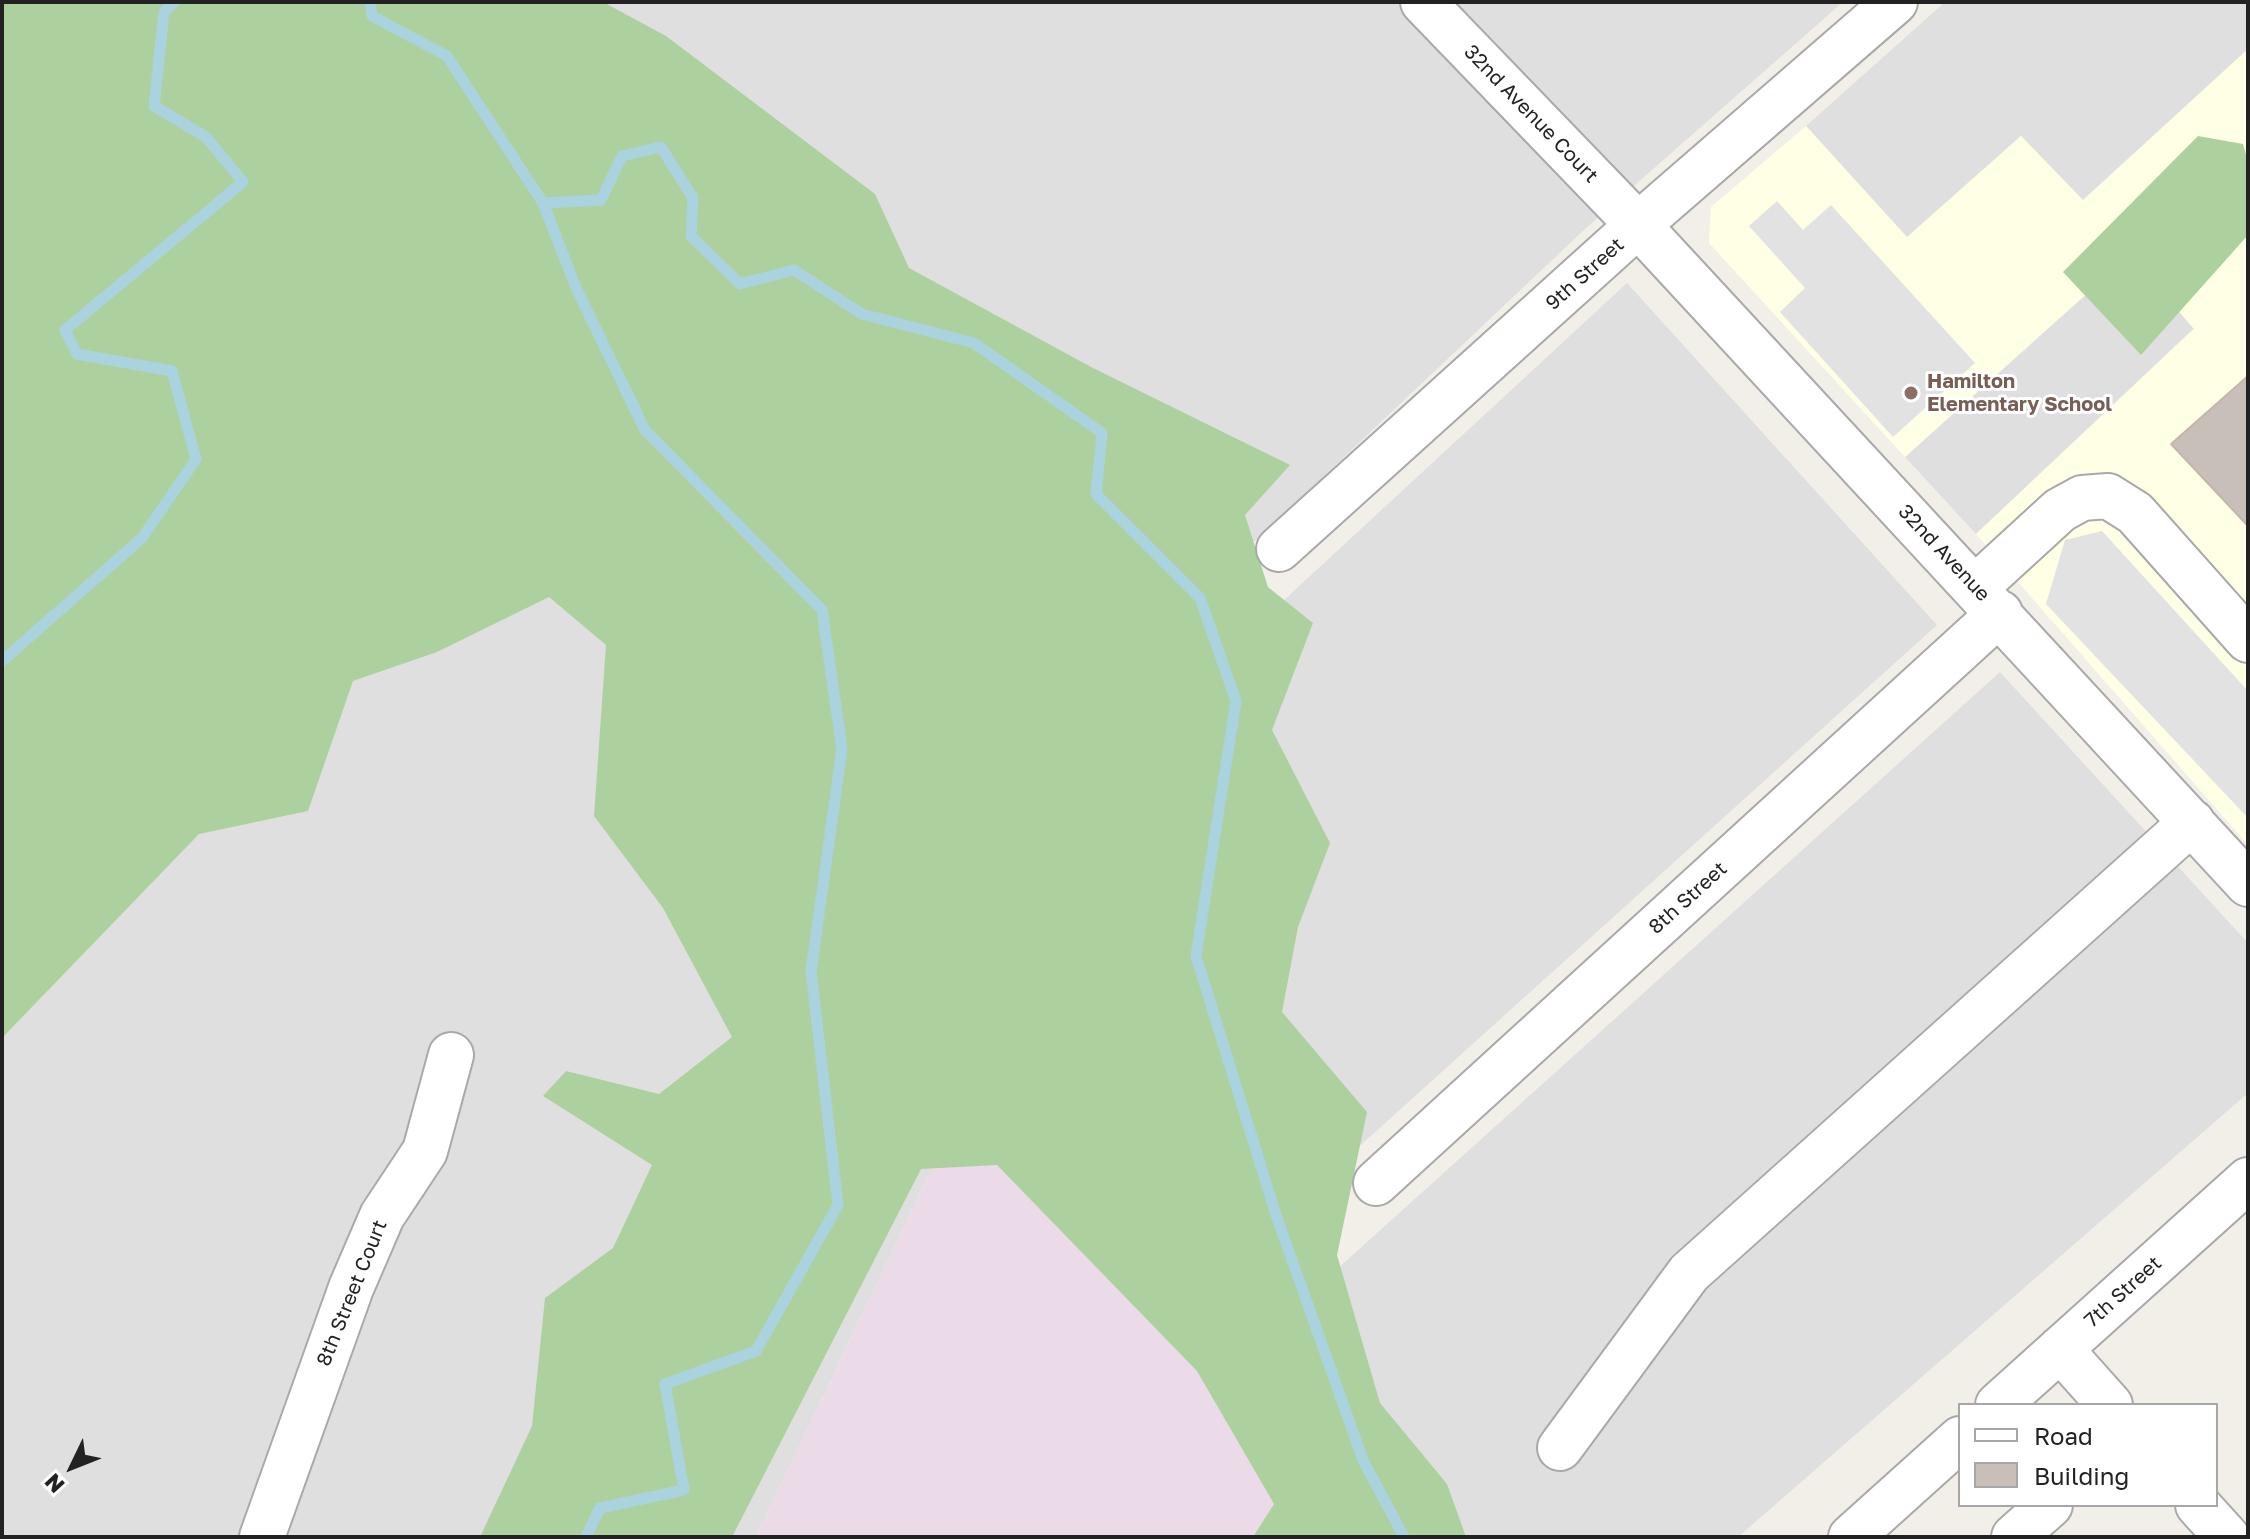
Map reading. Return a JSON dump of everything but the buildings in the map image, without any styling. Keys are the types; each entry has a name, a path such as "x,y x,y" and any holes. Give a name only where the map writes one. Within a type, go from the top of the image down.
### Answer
{"street":[{"name":"32nd Avenue Court","path":"1423,2 1638,225"},
{"name":"9th Street","path":"1279,549 1638,225 1895,2"},
{"name":"32nd Avenue","path":"1638,225 2248,884"},
{"name":"8th Street","path":"1376,1183 1988,600 2036,531 2060,510 2082,498 2108,496 2135,513 2248,640"},
{"path":"1560,1448 1689,1273 2192,822"},
{"name":"8th Street Court","path":"262,1537 351,1288 382,1216 425,1151 451,1055"},
{"name":"7th Street","path":"2000,1403 2248,1180"},
{"path":"2060,1349 2108,1403"},
{"path":"1851,1537 1958,1441"},
{"path":"2014,1537 2048,1507"},
{"path":"2200,1507 2227,1537"}],"shaded area":[{"path":"2,2 1843,2 1586,228 823,950 861,991 1627,283 1937,625 1168,1319 962,1105 756,1537 2,1537"},
{"path":"1945,2 2248,2 2248,49 2083,201 2021,136 1907,238 1806,126"},
{"name":"Hamilton Elementary School","path":"2248,49 2248,845 1976,534 2194,329 2130,255 1905,457 1709,243 1711,207 1806,126 1907,237 2021,136 2083,200"},
{"path":"1777,201 1803,230 1831,205 1975,363 1893,437 1780,312 1805,288 1749,226"},
{"path":"2129,254 2194,328 1976,534 1905,457"},
{"path":"2102,531 2248,691 2248,818 2046,604 2065,540"},
{"path":"2000,672 2248,943 2248,1093 1738,1537 1376,1537 1227,1368"},
{"path":"962,1105 1376,1537 756,1537"}],"green space":[{"path":"2,2 603,2 666,36 875,194 909,268 1093,368 1290,465 1245,515 1268,587 1313,623 1272,730 1330,843 1298,927 1282,1012 1367,1112 1337,1255 1380,1403 1447,1484 1466,1537 1253,1537 1274,1504 1197,1371 997,1165 921,1169 732,1537 480,1537 532,1426 545,1298 613,1248 652,1165 543,1096 566,1071 659,1094 732,1037 663,908 594,816 606,645 549,597 437,652 353,681 308,811 199,834 2,1038"},
{"path":"2198,136 2243,144 2248,162 2248,235 2141,355 2063,272"}],"waterway":[{"path":"2,661 142,538 196,459 172,371 77,354 65,330 243,182 206,137 154,106 164,12 174,2"},
{"path":"370,2 372,16 447,56 543,203 601,200 622,156 661,147 693,198 691,236 740,284 794,270 862,314 974,343 1102,433 1096,494 1200,598 1236,701 1196,956 1276,1215 1363,1460 1404,1537"},
{"path":"543,203 577,290 645,430 822,610 842,749 811,971 838,1205 756,1351 665,1384 684,1490 600,1508 586,1537"}],"place":[{"name":"Hamilton Elementary School","path":"1911,393"}]}
